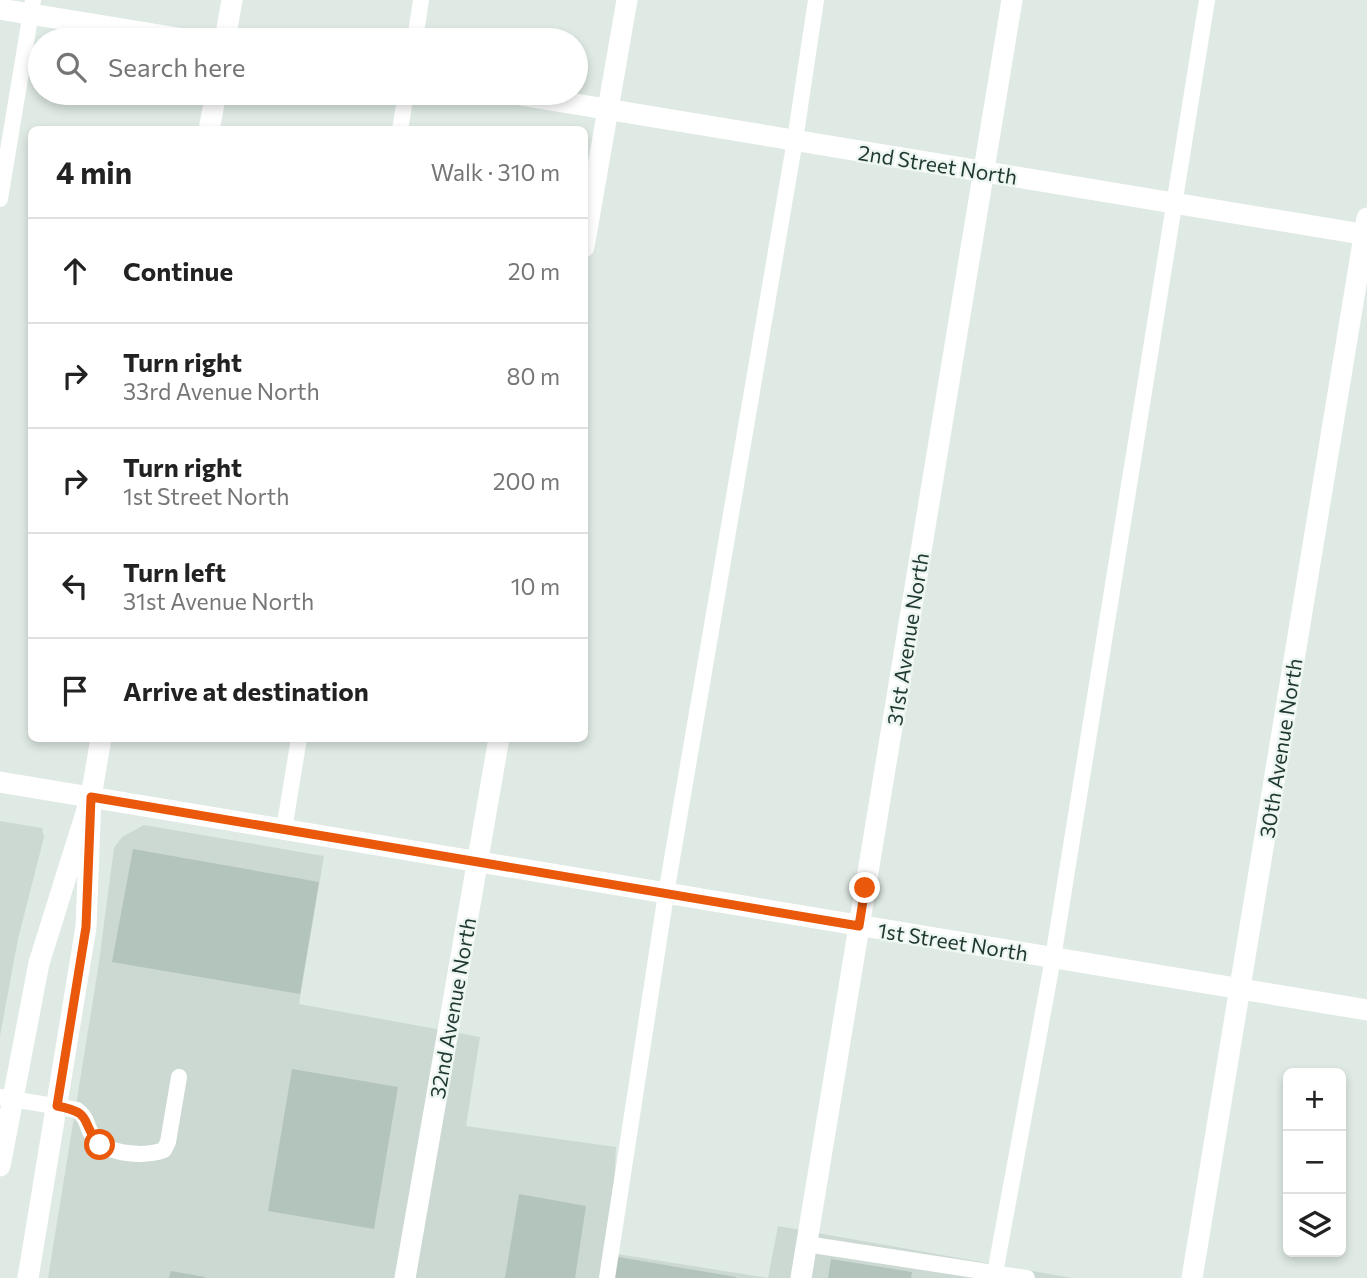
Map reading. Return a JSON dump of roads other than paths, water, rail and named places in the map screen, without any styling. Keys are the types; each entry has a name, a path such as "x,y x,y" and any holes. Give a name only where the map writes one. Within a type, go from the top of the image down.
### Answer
{"street":[{"path":"227,28 232,0"},
{"path":"588,224 626,0"},
{"name":"31st Avenue North","path":"801,1278 1012,0"},
{"path":"0,9 32,7 133,28"},
{"path":"210,126 213,105"},
{"name":"2nd Street North","path":"583,105 1173,202 1366,229"},
{"name":"30th Avenue North","path":"1192,1278 1366,229"},
{"path":"28,1278 86,927 91,797 100,742"},
{"name":"32nd Avenue North","path":"405,1278 498,742"},
{"name":"1st Street North","path":"0,782 1367,1010"},
{"path":"0,1166 6,1098 39,964 91,797"}],"lane":[{"path":"417,28 421,0"},
{"path":"607,1278 666,894 795,140 816,0"},
{"path":"995,1273 1053,958 1207,0"},
{"path":"28,28 32,7"},
{"path":"0,199 28,31"},
{"path":"401,126 404,105"},
{"path":"284,830 298,742"},
{"path":"6,1098 77,1110 85,1116 91,1135 100,1145 113,1150 153,1154 164,1150 168,1142 179,1077"},
{"path":"806,1244 1027,1278"}]}
